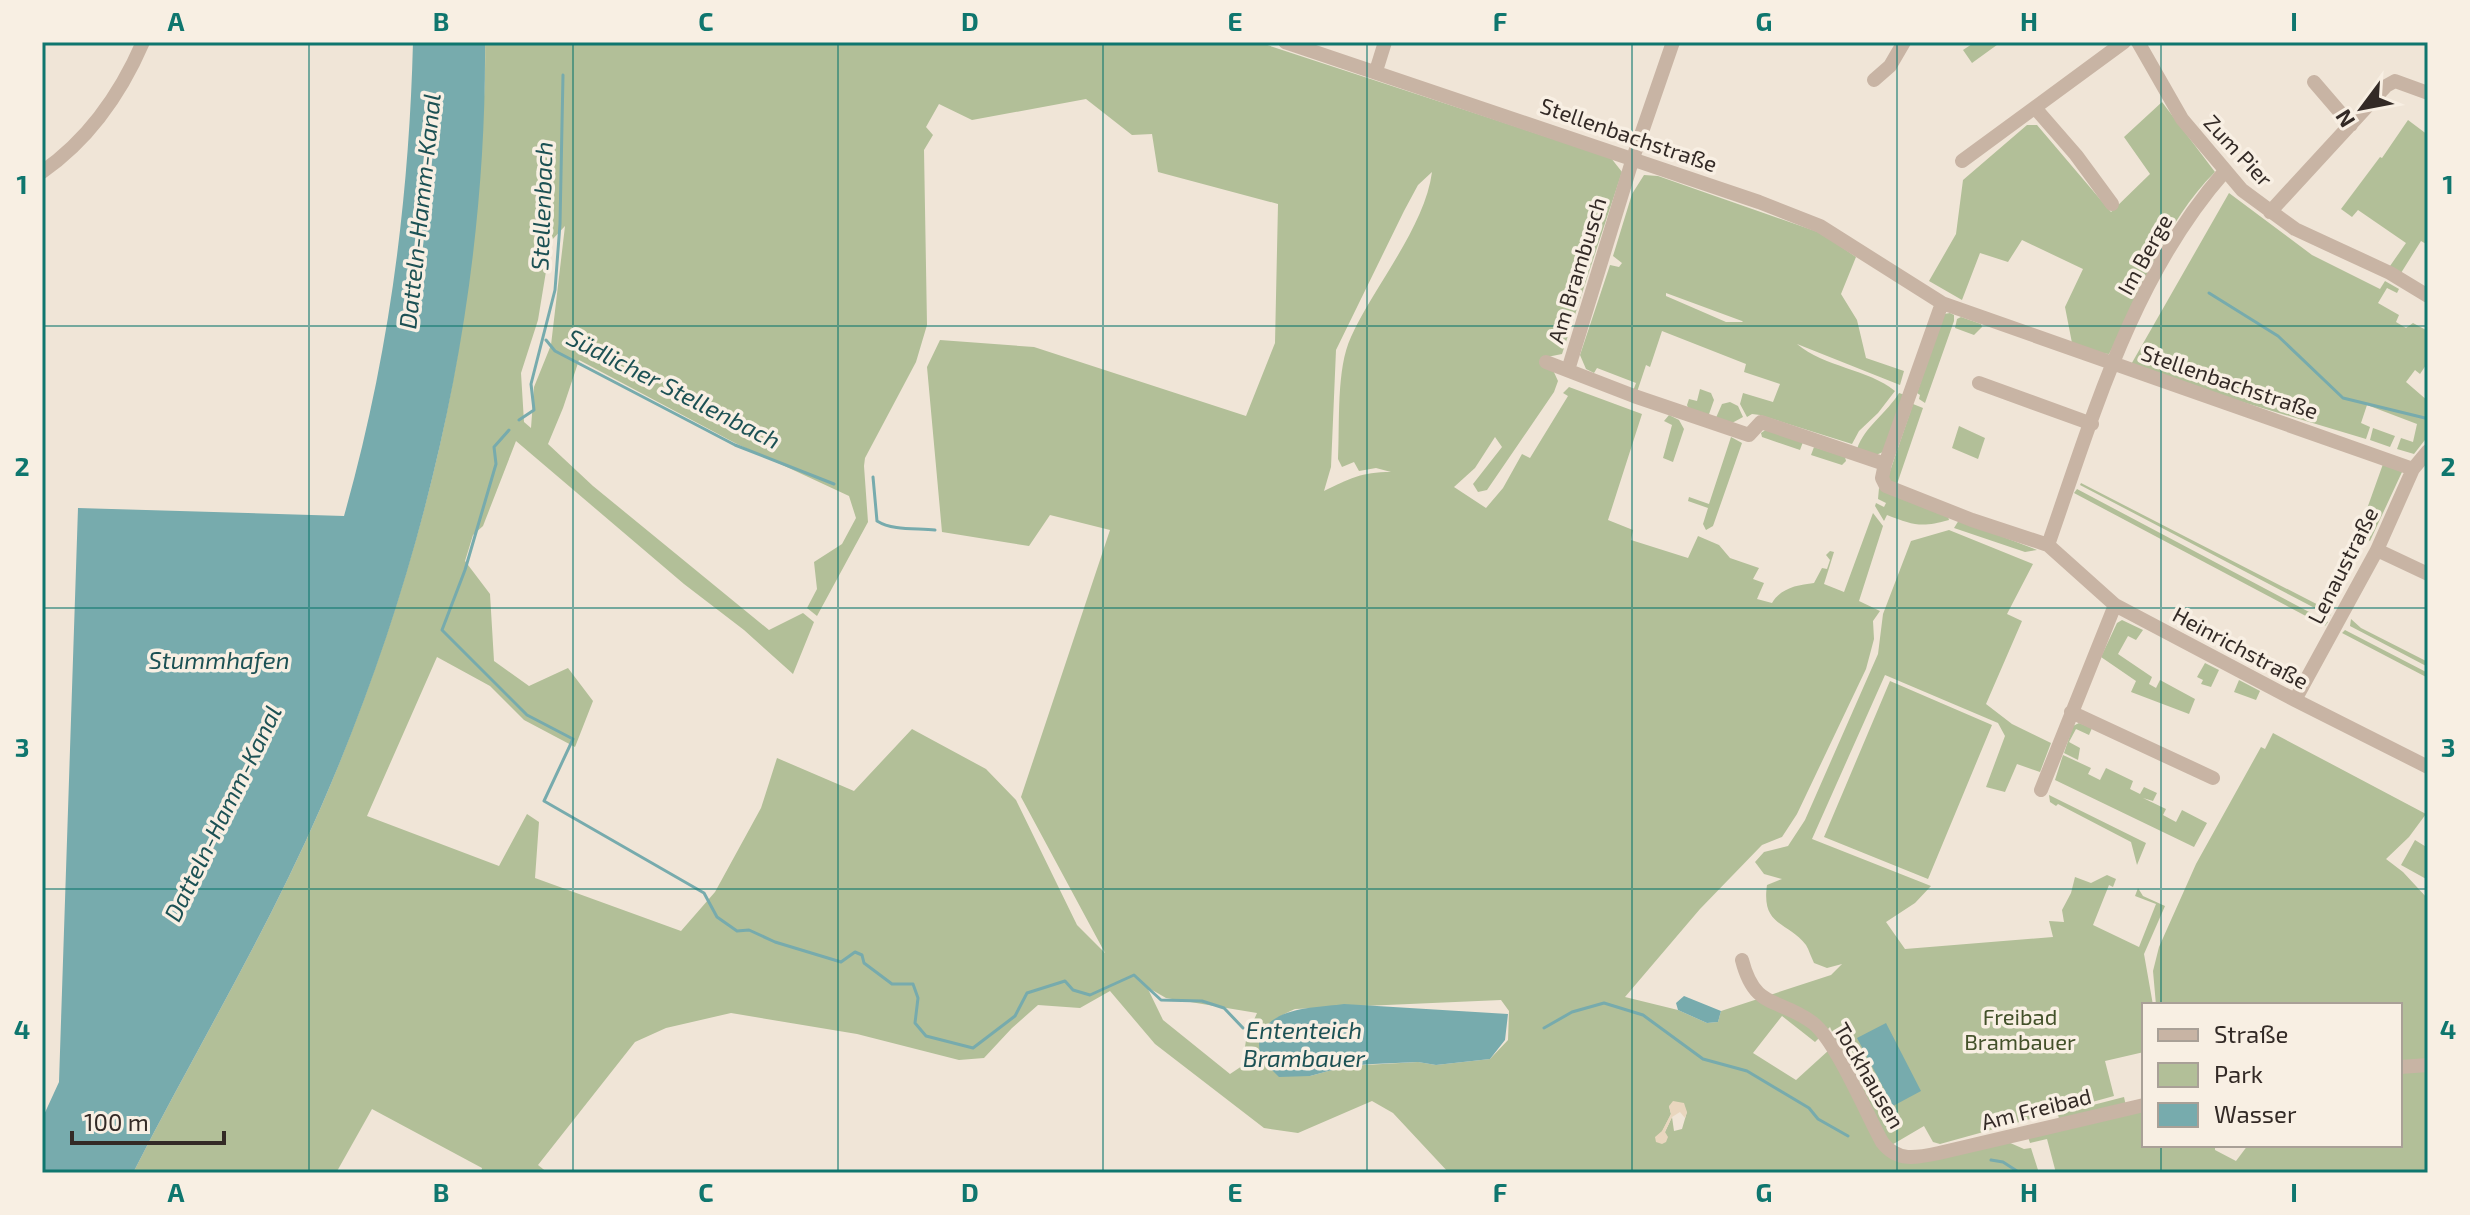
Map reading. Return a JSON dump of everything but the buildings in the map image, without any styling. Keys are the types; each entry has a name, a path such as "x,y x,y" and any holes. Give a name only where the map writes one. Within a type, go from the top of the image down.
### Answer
{"street":[{"path":"42,172 77,142 119,91 143,42"},
{"name":"Stellenbachstraße","path":"1285,42 1759,202 1820,226 1942,303 2413,469"},
{"path":"1376,71 1385,42"},
{"name":"Am Brambusch","path":"1673,42 1633,158 1568,370 1749,435 1761,422 1885,464"},
{"path":"1874,80 1890,66 1904,42"},
{"path":"1962,161 2124,42"},
{"name":"Zum Pier","path":"2138,42 2182,119 2242,190 2295,229 2390,273 2428,296"},
{"path":"2270,212 2386,86 2395,81 2428,93"},
{"path":"2314,82 2351,125"},
{"path":"2036,109 2076,155 2112,204"},
{"name":"Im Berge","path":"2113,365 2147,288 2191,215 2225,171"},
{"path":"1885,464 1942,303"},
{"path":"1546,362 1568,370"},
{"path":"2048,545 2113,365"},
{"path":"1979,383 2092,424"},
{"name":"Lenaustraße","path":"2295,700 2377,550 2413,469 2428,451"},
{"name":"Heinrichstraße","path":"1885,464 1882,478 1886,486 1893,490 2048,545 2115,605 2428,767"},
{"path":"2377,550 2428,574"},
{"path":"2041,790 2115,605"},
{"path":"2071,712 2213,778"},
{"name":"Tockhausen","path":"1742,960 1752,987 1761,997 1803,1017 1825,1036 1888,1150 1900,1157 1917,1158 1939,1153"},
{"path":"2402,1067 2428,1065"},
{"name":"Am Freibad","path":"1939,1153 2142,1105"}],"green space":[{"name":"Freibad Brambauer","path":"485,42 1258,42 1611,158 1622,172 1562,354 1547,357 1558,381 1554,392 1487,490 1478,492 1473,484 1502,447 1495,437 1475,468 1454,487 1486,508 1503,488 1522,454 1530,458 1568,396 1563,393 1569,387 1642,414 1608,520 1633,530 1631,540 1688,558 1698,536 1719,545 1730,558 1759,568 1753,579 1764,583 1757,599 1772,603 1785,591 1814,583 1822,568 1827,569 1830,560 1826,555 1830,551 1834,552 1824,584 1844,592 1873,513 1883,526 1859,601 1880,611 1873,621 1874,639 1866,669 1797,814 1782,837 1762,845 1700,909 1625,997 1678,1010 1707,1023 1718,1022 1721,1011 1831,975 1842,964 1827,968 1814,963 1799,937 1772,916 1766,899 1767,885 1782,879 1764,874 1755,862 1764,852 1788,846 1805,820 1878,654 1883,614 1911,541 1949,530 2033,564 2007,614 2022,621 1986,704 2012,724 2051,743 2040,772 2017,764 2005,792 1986,787 2005,736 1998,723 1885,675 1812,839 1931,886 1915,903 1886,922 1905,949 2053,937 2049,921 2064,922 2062,910 2075,877 2091,883 2107,875 2116,879 2113,887 2109,885 2093,925 2139,947 2156,904 2135,896 2138,888 2143,896 2165,906 2144,954 2153,1003 2142,1003 2142,1052 2105,1061 2114,1096 1940,1144 1933,1142 1924,1126 1890,1146 1831,1036 1830,1027 1815,1042 1782,1016 1753,1053 1796,1080 1829,1050 1887,1155 2008,1142 2024,1149 2031,1148 2039,1173 1449,1173 1393,1113 1372,1101 1298,1133 1264,1128 1155,1044 1110,991 1080,1008 1038,1005 984,1058 959,1060 857,1034 731,1013 666,1028 635,1042 538,1165 548,1173 481,1173 482,1168 372,1109 336,1173 133,1173 300,854 342,757 380,655 428,496 451,391 468,283 483,109","holes":["1086,99 1132,135 1152,134 1158,172 1278,204 1275,343 1246,416 1034,347 940,340 927,367 942,532 1029,546 1050,515 1110,530 1021,797 1105,953 1077,925 1016,800 986,769 912,729 854,791 777,758 761,808 715,892 681,931 535,878 539,822 527,814 499,866 367,816 437,657 490,686 524,720 575,747 593,701 568,668 529,686 494,661 490,594 465,561 473,535 483,526 516,441 793,674 814,622 803,613 769,630 593,486 548,444 579,360 735,443 849,496 856,518 842,544 814,562 817,589 807,608 817,616 868,522 865,458 916,362 927,325 924,150 933,135 926,127 939,104 972,120","1432,172 1420,214 1351,337 1343,364 1338,459 1342,467 1354,462 1359,471 1376,468 1391,472 1363,475 1324,491 1331,467 1336,350 1418,185","565,226 551,345 534,387 531,428 524,422 521,373 538,320 551,241","1147,987 1166,998 1257,1013 1249,1031 1256,1037 1247,1034 1242,1066 1230,1074 1163,1020","1501,1000 1509,1011 1508,1040 1490,1059 1436,1065 1418,1062 1347,1066 1310,1076 1260,1058 1261,1039 1267,1026 1295,1009","1669,1106 1687,1112 1682,1129 1674,1131 1672,1117 1665,1132 1662,1132 1671,1114"]},
{"path":"1975,42 2001,42 1972,63 1963,50"},
{"path":"2162,102 2215,172 2196,193 2167,236 2109,354 2072,343 2065,307 2083,269 2022,240 2008,262 1980,253 1962,300 1929,281 1956,234 1963,180 2027,125 2037,125 2111,212 2150,174 2124,137"},
{"path":"2408,120 2428,135 2428,245 2421,241 2401,273 2390,266 2406,243 2358,210 2352,217 2341,209"},
{"path":"1644,175 1658,176 1821,233 1856,257 1841,294 1857,320 1866,358 1904,371 1900,385 1797,344 1820,358 1872,378 1895,391 1859,431 1852,444 1760,415 1747,417 1740,404 1743,393 1773,402 1780,384 1744,372 1746,364 1662,331 1650,367 1646,365 1637,392 1633,391 1636,383 1597,368 1594,373 1586,369 1580,355 1610,265 1619,267 1622,263 1613,256 1632,194","holes":["1666,293 1743,322 1726,322 1666,296"]},
{"path":"2229,193 2312,255 2380,289 2385,281 2399,289 2397,293 2387,288 2378,303 2399,315 2396,322 2406,328 2413,323 2426,330 2428,328 2425,353 2428,362 2420,374 2415,370 2406,382 2428,401 2428,436 2414,454 2397,449 2401,438 2413,442 2417,424 2367,405 2361,423 2370,427 2366,439 2129,368"},
{"path":"1944,314 1954,315 1954,321 1925,403 1917,393"},
{"path":"1961,317 1982,327 1974,335 1955,328 1957,319"},
{"path":"1700,389 1711,393 1714,400 1708,417 1689,410 1687,405 1689,399 1697,401"},
{"path":"1899,393 1905,395 1883,452 1876,455 1857,449 1865,433"},
{"path":"1730,402 1738,406 1743,417 1732,423 1715,420 1722,404"},
{"path":"1913,404 1923,408 1896,487 1888,477"},
{"path":"1669,415 1679,420 1684,429 1673,462 1663,458 1672,425 1664,421"},
{"path":"1959,426 1985,438 1978,459 1952,448"},
{"path":"2373,428 2395,436 2390,447 2370,440"},
{"path":"1767,429 1803,442 1800,450 1762,437 1761,433"},
{"path":"1731,437 1742,443 1713,526 1706,530 1703,524 1708,508 1688,501 1689,497 1709,504"},
{"path":"1814,447 1845,457 1846,461 1842,465 1811,455"},
{"path":"2383,464 2402,472 2370,541 2358,534"},
{"path":"2080,485 2332,612 2330,616"},
{"path":"1879,488 1941,514 1947,513 1949,520 1917,524 1887,515 1884,521 1875,506 1876,503 1884,507 1886,503 1878,499"},
{"path":"2077,489 2328,622 2325,626 2319,623 2074,493"},
{"path":"1959,520 2037,550 2025,552 1954,528"},
{"path":"2351,619 2361,628 2428,662 2428,667 2350,626"},
{"path":"2122,620 2143,630 2136,640 2128,636 2118,654 2152,677 2149,684 2156,688 2160,680 2195,699 2189,714 2131,692 2136,681 2101,657 2117,623"},
{"path":"2345,630 2428,673 2428,678 2342,633"},
{"path":"2205,663 2219,670 2211,687 2201,684 2203,680 2197,677"},
{"path":"2239,680 2260,691 2256,700 2234,692"},
{"path":"1890,681 1992,725 1928,879 1824,837"},
{"path":"2079,723 2092,728 2089,735 2076,729 2069,742 2080,748 2078,760 2064,753 2073,726"},
{"path":"2273,733 2426,814 2409,837 2386,859 2428,899 2428,1061 2402,1064 2402,1003 2156,1003 2153,971 2159,947 2196,864 2261,747 2265,749"},
{"path":"2063,755 2091,768 2088,774 2100,780 2106,768 2133,781 2130,789 2140,794 2144,787 2157,793 2153,801 2143,798 2166,809 2163,815 2176,822 2182,810 2207,823 2194,847 2055,780"},
{"path":"2049,795 2146,843 2137,865 2131,842 2058,804 2056,806 2050,802"},
{"path":"2415,840 2428,848 2428,880 2401,865"},
{"path":"2428,1068 2428,1173 2056,1173 2047,1139 2030,1143 2028,1137 2142,1110 2142,1147 2215,1147 2215,1150 2236,1161 2246,1147 2402,1147 2402,1070"},
{"path":"2124,1097 2126,1106 2059,1119 2058,1114"}],"shaded area":[{"path":"1673,1101 1684,1103 1685,1118 1680,1112 1672,1117 1665,1132 1668,1137 1666,1142 1656,1142 1655,1137 1671,1114 1669,1106"}],"water":[{"name":"Stummhafen","path":"413,42 485,42 483,140 475,238 443,433 391,623 358,716 300,854 133,1173 42,1173 42,1119 59,1082 78,508 344,516 373,399 394,281 407,162"},
{"path":"1684,996 1721,1011 1718,1022 1707,1023 1678,1010 1676,1003"},
{"name":"Ententeich Brambauer","path":"1344,1004 1508,1014 1505,1040 1490,1059 1436,1065 1418,1062 1347,1066 1310,1076 1279,1077 1260,1058 1260,1039 1273,1020 1283,1014 1308,1008"},
{"path":"1886,1023 1921,1091 1893,1106 1857,1038"}],"waterway":[{"name":"Stellenbach","path":"519,420 534,410 531,384 555,290 560,224 563,75"},
{"path":"2209,293 2278,336 2343,398 2425,418"},
{"name":"Südlicher Stellenbach","path":"546,340 555,351 735,445 834,484"},
{"path":"509,430 494,447 496,464 465,570 442,630 527,715 573,739 544,801 704,893 717,917 737,931 749,930 775,942 841,962 855,952 862,955 864,963 892,984 913,984 918,998 915,1023 926,1036 973,1048 1015,1016 1027,993 1065,981 1073,990 1090,995 1134,975 1161,1000 1202,1001 1224,1008 1243,1028"},
{"name":"Südlicher Stellenbach","path":"873,477 877,521 897,528 935,530"},
{"path":"1544,1028 1572,1012 1604,1003 1643,1015 1703,1059 1747,1071 1809,1108 1818,1119 1848,1136"},
{"path":"1991,1160 2003,1162 2020,1173"}],"water label":[{"name":"Datteln-Hamm-Kanal","path":"419,211"},
{"name":"Datteln-Hamm-Kanal","path":"222,813"}]}
